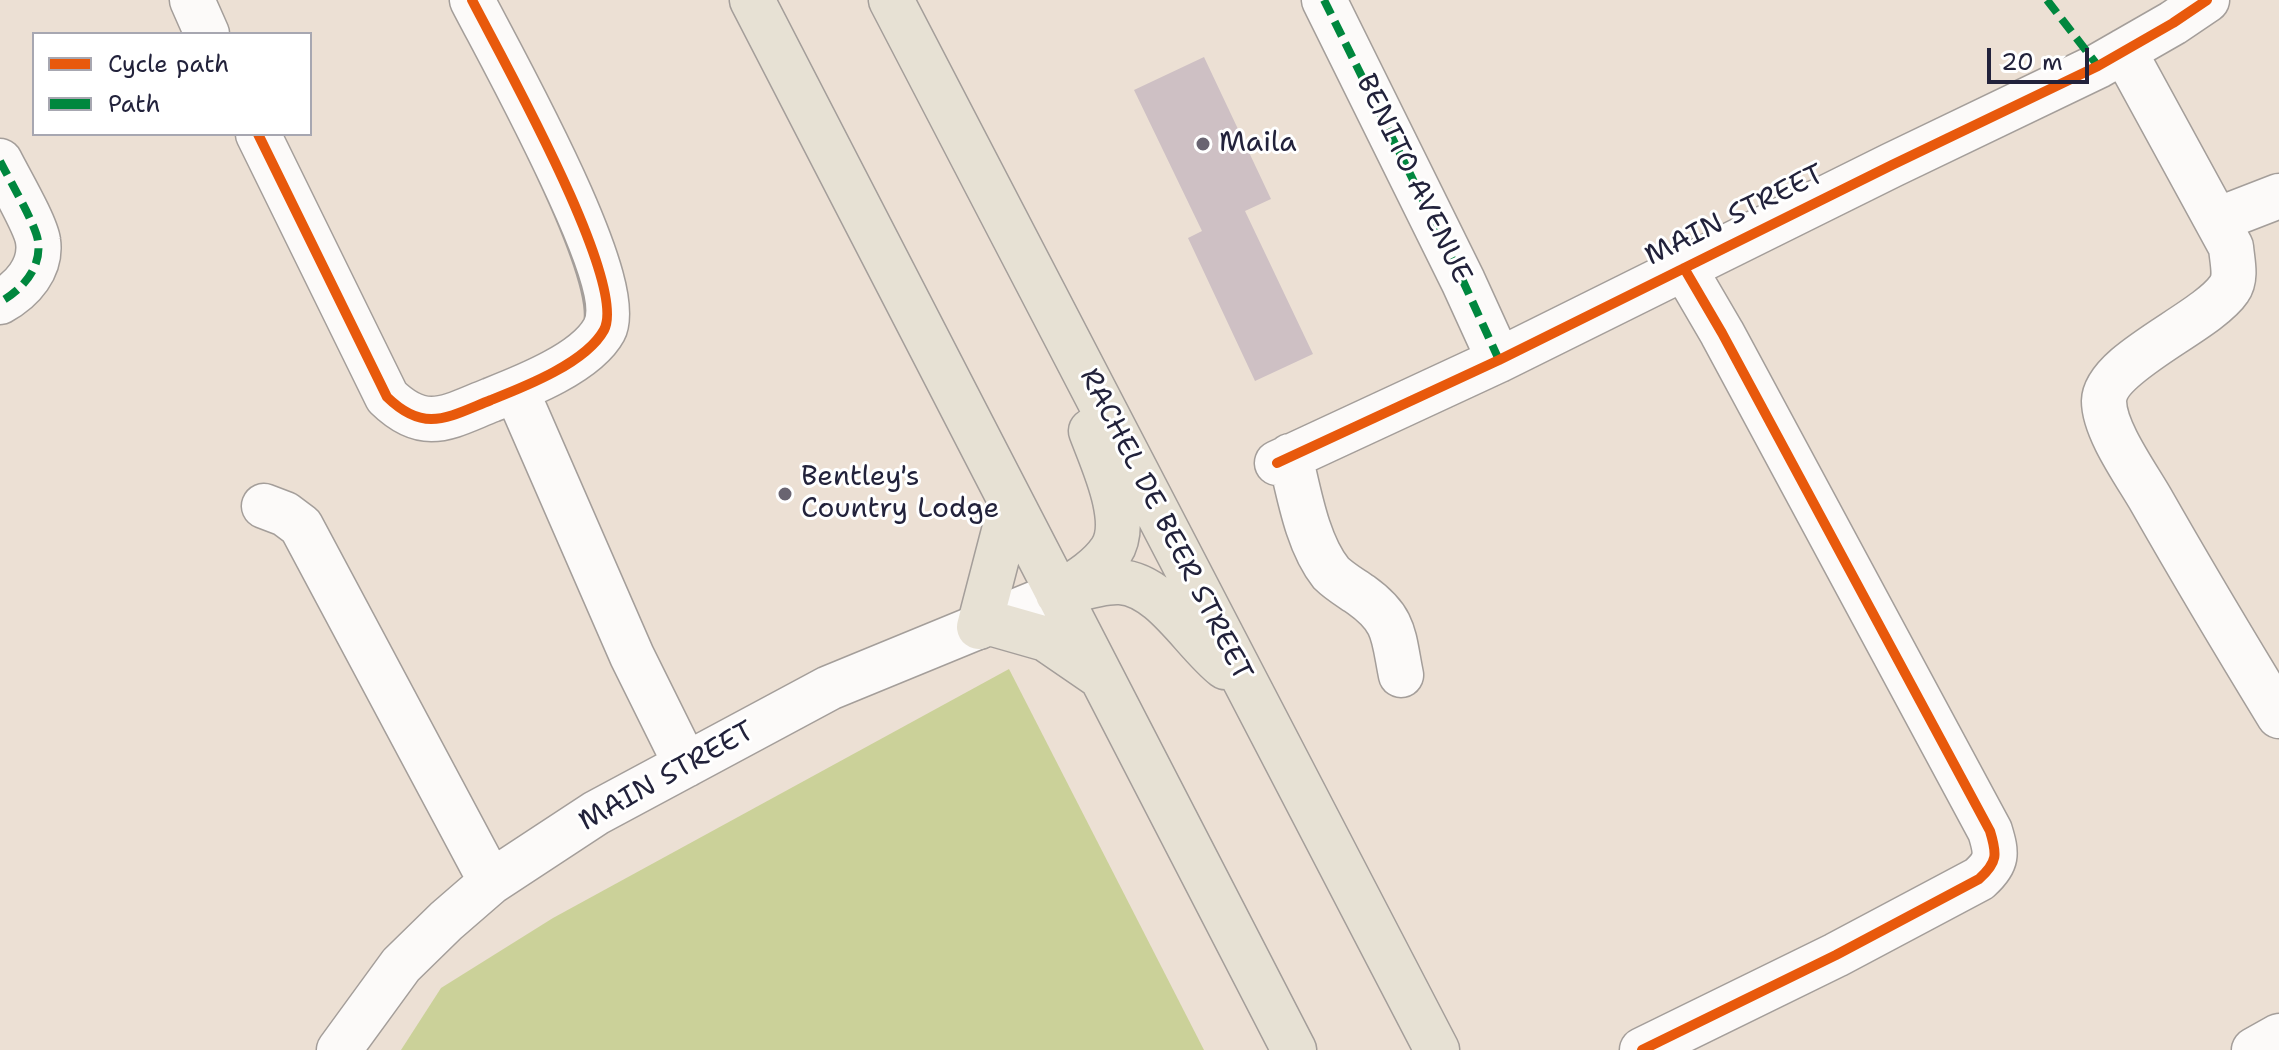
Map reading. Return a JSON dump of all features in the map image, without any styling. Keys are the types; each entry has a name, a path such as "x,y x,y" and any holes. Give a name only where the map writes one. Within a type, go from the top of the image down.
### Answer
{"main road":[{"path":"752,0 1294,1050"},
{"name":"RACHEL DE BEER STREET","path":"891,0 1437,1050"},
{"path":"1058,594 1101,562 1112,550 1117,538 1114,496 1076,386 1075,350"},
{"path":"1011,504 984,625 1046,639 1099,676"},
{"path":"1058,594 1118,582 1136,585 1154,595 1222,665 1247,682"}],"street":[{"path":"192,0 206,32"},
{"path":"259,136 387,397 401,411 418,419 440,421 516,390 572,360 591,347 604,330 608,317 602,281 567,185 472,0"},
{"name":"BENITO AVENUE","path":"1324,0 1499,360"},
{"name":"MAIN STREET","path":"1401,675 1393,628 1379,610 1331,572 1305,519 1283,460 1499,360 2124,51 2207,0"},
{"path":"2124,51 2231,247 2233,279 2229,290 2204,311 2109,382 2104,404 2119,445 2279,716"},
{"path":"0,161 38,239 38,257 29,277 20,288 0,302"},
{"path":"2217,220 2279,196"},
{"path":"1642,1050 1836,955 1979,879 1991,868 1996,852 1990,831 1684,268"},
{"path":"516,390 632,656 686,765"},
{"path":"264,506 285,514 301,526 491,882"},
{"name":"MAIN STREET","path":"339,1050 401,965 446,921 491,882 596,813 829,688 1058,594"},
{"path":"2254,1050 2279,1036"}],"green space":[{"path":"1009,669 1204,1050 401,1050 441,988 553,918"}],"building":[{"path":"1204,57 1271,199 1245,211 1313,354 1255,381 1188,238 1202,231 1134,90"}],"marked path":[{"path":"1324,0 1499,360"},
{"path":"2047,0 2098,66"},
{"path":"0,161 38,241 34,269 23,285 0,302"}],"cycle path":[{"path":"259,136 387,397 401,408 425,419 449,416 520,388 569,363 595,342 604,330 607,304 598,266 558,167 472,0"},
{"path":"1277,463 1499,360 2098,66 2207,0"},
{"path":"1642,1050 1836,955 1979,879 1990,868 1995,852 1990,831 1684,268"}],"place":[{"name":"Maila","path":"1203,144"},
{"name":"Bentley's Country Lodge","path":"785,494"}]}
